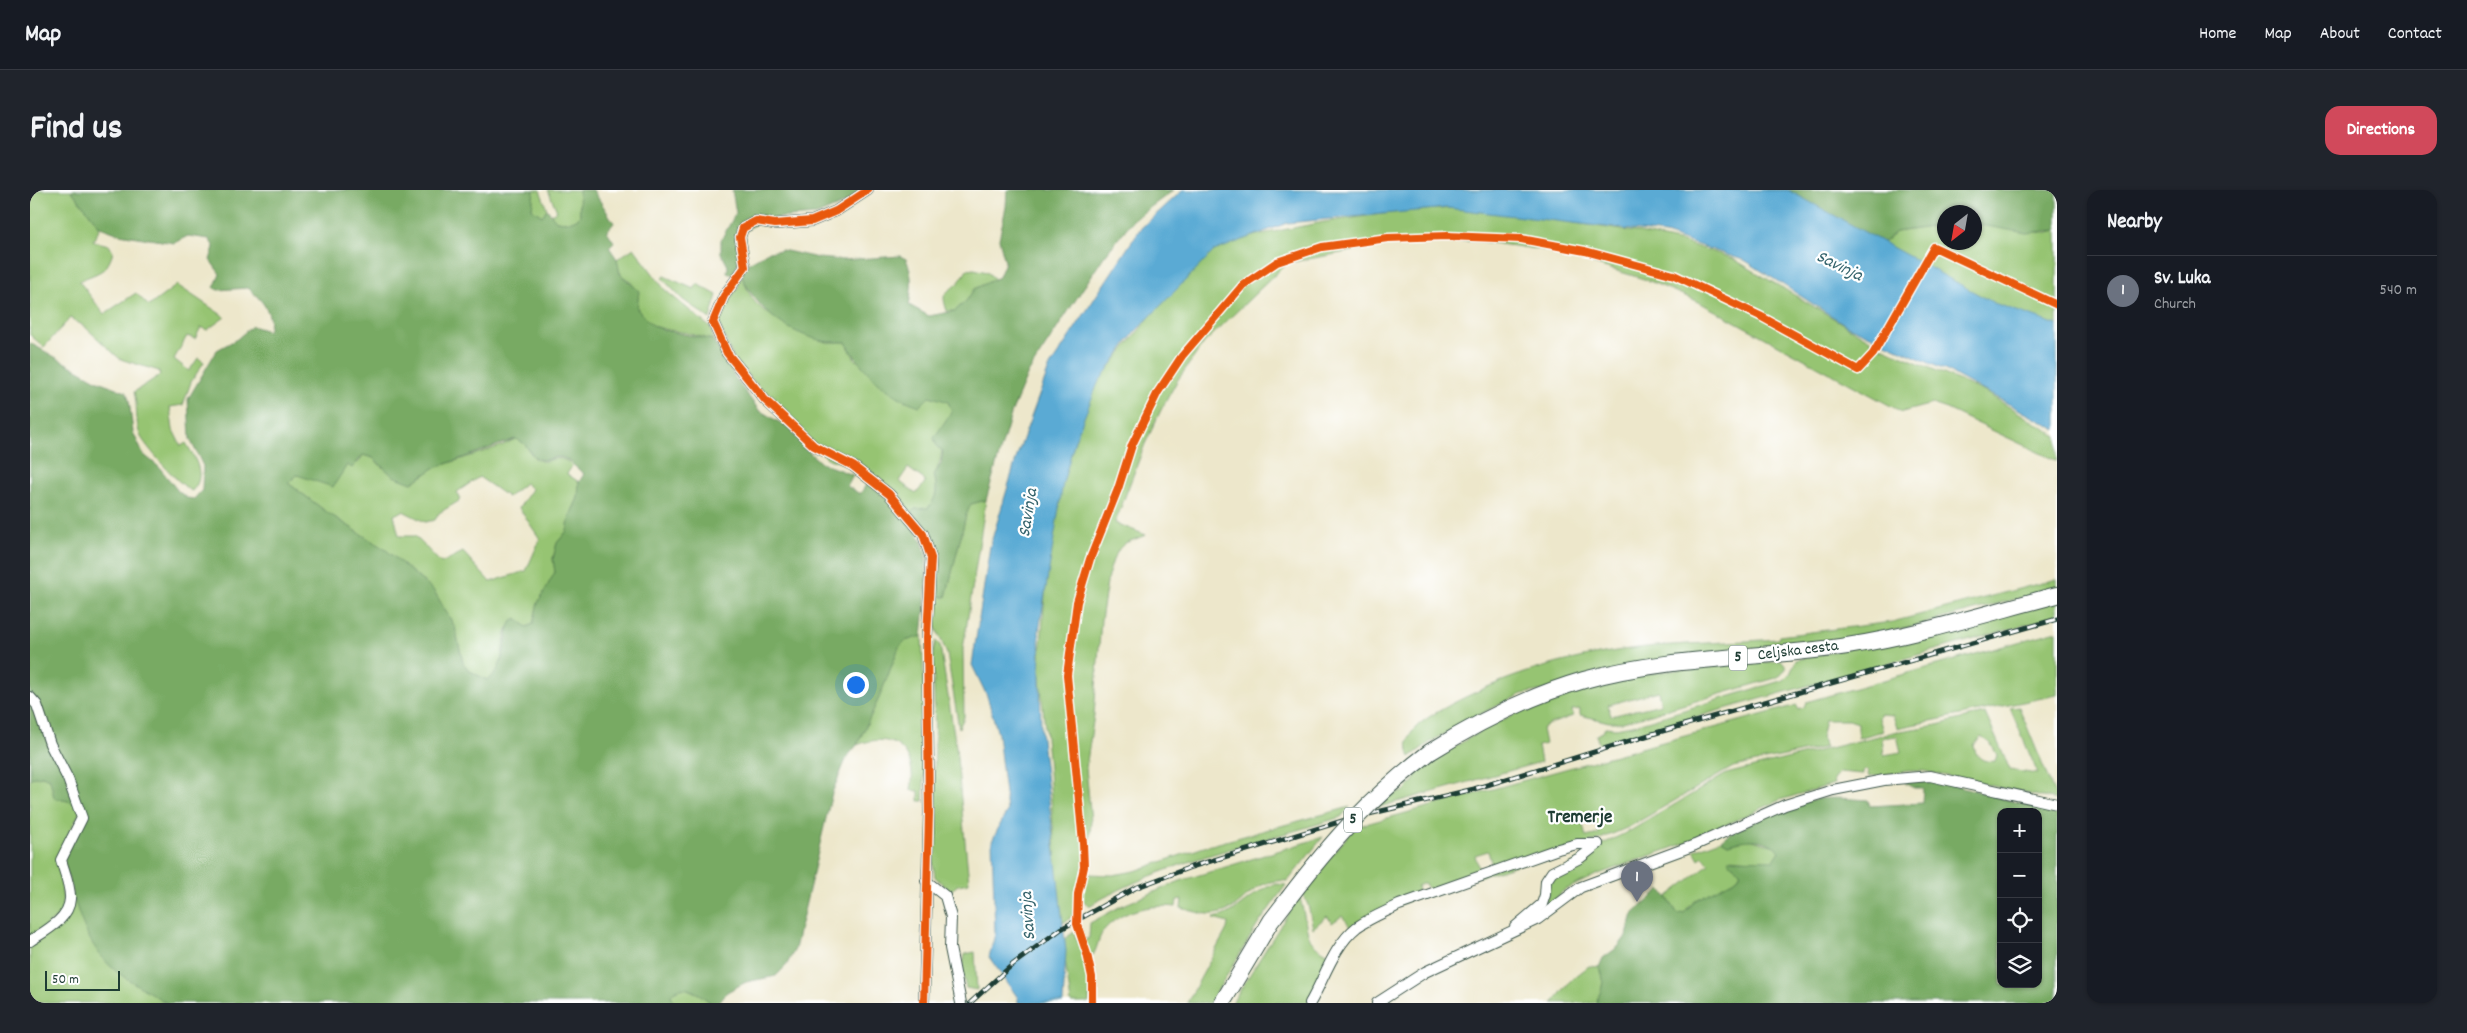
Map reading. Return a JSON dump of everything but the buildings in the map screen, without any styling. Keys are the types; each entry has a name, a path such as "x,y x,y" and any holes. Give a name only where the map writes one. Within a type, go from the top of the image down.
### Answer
{"main road":[{"name":"Celjska cesta","path":"1222,1003 1271,921 1329,845 1376,796 1430,752 1498,714 1547,693 1586,680 1668,664 1848,646 1909,633 2057,594"}],"street":[{"path":"868,190 836,212 812,221 775,224 756,221 743,228 740,237 745,267 724,296 713,322 726,353 764,400 814,446 853,466 889,494 923,534 931,558 927,637 929,813 924,945 926,997 924,1003"},
{"path":"30,697 37,705 50,744 68,779 82,818 61,860 70,899 64,915 52,927 30,941"},
{"path":"1377,1003 1425,972 1538,919 1581,887 1695,845 1786,805 1834,790 1884,780 1930,776 2057,804"},
{"path":"1310,1003 1337,952 1356,928 1376,916 1399,905 1558,849 1577,844 1598,844 1580,858 1552,872 1546,882 1546,895 1542,904 1512,930"},
{"path":"926,881 945,896 951,917 950,948 961,1003"}],"green space":[{"path":"30,190 71,190 100,227 93,241 109,245 113,252 111,259 108,265 100,271 79,281 104,314 136,293 149,306 177,285 225,317 207,330 201,327 195,339 187,336 174,359 189,371 198,358 204,362 191,382 183,405 170,407 173,430 181,446 186,443 198,467 199,479 192,491 172,475 143,440 138,430 134,392 160,375 159,371 120,359 84,326 70,318 44,347 30,335"},
{"path":"71,190 534,190 532,209 542,216 547,209 556,221 566,222 575,220 580,216 579,190 593,190 614,223 607,231 614,242 609,247 617,259 620,274 639,291 637,309 651,324 663,330 713,340 737,381 759,410 792,430 810,453 821,463 853,475 847,486 860,494 868,482 894,503 910,521 925,551 926,580 922,636 905,641 899,647 879,698 857,745 847,757 832,793 795,949 786,966 776,976 746,982 727,992 718,1003 711,1003 691,990 680,989 671,995 674,1003 167,1003 124,977 110,966 90,939 83,924 63,860 84,814 77,803 54,798 50,779 42,776 30,778 30,343 96,380 126,392 129,400 133,432 143,454 159,467 178,491 187,498 194,499 202,490 203,466 190,439 188,399 217,350 237,339 252,326 268,331 269,318 262,302 248,288 218,290 214,288 220,274 210,260 214,247 209,239 188,236 174,243 119,234 100,227","holes":["515,439 519,440 538,459 561,457 584,474 579,482 578,498 570,516 567,531 557,543 553,559 555,572 538,603 533,624 527,627 517,619 512,621 498,669 487,680 470,671 463,663 455,627 434,591 386,550 328,513 288,483 297,475 333,487 347,465 352,468 363,455 373,458 393,476 412,483 434,468"]},
{"path":"534,190 540,190 547,209 542,216 532,209"},
{"path":"548,190 579,190 580,216 572,221 556,221 550,214 557,211"},
{"path":"732,190 859,190 850,201 817,215 761,219 736,239 739,260 733,275 727,272 728,266 721,253 721,240 736,213"},
{"path":"1007,190 1174,190 1133,220 1103,258 1028,373 1012,411 986,500 971,504 966,515 946,597 933,596 925,533 912,512 915,509 928,508 935,497 936,484 934,475 941,464 943,451 937,447 934,438 952,411 948,402 930,396 920,406 897,396 868,372 846,342 826,342 785,326 756,300 742,277 745,265 768,252 782,250 818,258 843,260 900,256 906,259 910,270 909,305 929,316 955,311 967,300 974,289 999,277 1005,262 999,239 1006,207"},
{"path":"1760,190 2057,190 2057,230 2026,233 1982,225 1982,205 1937,205 1937,226 1896,232 1880,245"},
{"path":"1476,208 1635,232 1682,242 1732,258 1882,347 1983,391 2057,436 2057,461 1947,409 1932,404 1902,412 1697,301 1647,280 1551,251 1478,241 1406,241 1287,263 1204,343 1177,381 1145,444 1115,523 1146,535 1125,543 1119,549 1108,576 1101,620 1094,715 1086,768 1091,821 1088,855 1077,887 1073,916 1063,923 1058,893 1048,757 1039,669 1049,544 1056,499 1088,400 1100,379 1168,294 1217,248 1241,238 1324,222 1403,211"},
{"path":"1982,225 2044,233 2057,230 2057,326 1995,308 1880,245 1896,232 1937,226 1937,250 1982,250"},
{"path":"634,248 665,290 711,328 713,340 651,325 641,316 635,290 631,283 621,275 617,259"},
{"path":"974,269 987,272 996,280 974,289 967,300 955,311 947,311 944,300 945,294 967,270"},
{"path":"664,276 694,289 697,284 717,295 710,319 682,299 662,278"},
{"path":"742,277 755,301 776,320 826,342 846,342 855,359 905,401 929,396 948,401 952,411 947,419 941,459 934,475 936,484 935,497 928,508 915,509 912,512 881,480 855,466 828,459 735,362 719,324 720,308 724,299 728,301 739,286 737,282","holes":["908,468 926,481 916,494 899,481"]},
{"path":"515,439 522,442 532,455 540,461 562,459 567,461 572,466 567,474 579,482 578,498 570,516 567,531 557,543 553,558 555,572 538,603 533,624 527,627 517,619 509,627 498,670 487,680 470,671 463,663 455,627 434,591 386,550 328,513 288,483 297,475 359,462 363,455 373,458 382,467 412,483 434,468 501,446","holes":["479,477 508,497 525,483 532,489 519,508 540,539 526,571 490,582 463,552 441,563 415,536 399,536 394,515 403,511 425,522 435,520 439,513 459,501 460,498 457,492"]},
{"path":"986,500 963,649 964,717 959,728 947,654 934,623 933,596 946,597 966,515 971,504"},
{"path":"2057,579 2057,588 1907,628 1522,694 1450,730 1410,757 1408,742 1410,735 1426,719 1490,686 1544,667 1628,649 1778,639 1779,636 1892,622"},
{"path":"2057,601 2057,616 1599,744 1596,735 1603,732 1605,727 1616,728 1637,724 1784,680 1790,674 1796,660"},
{"path":"2057,631 2057,695 1897,728 1893,715 1880,714 1879,718 1883,731 1858,738 1858,723 1849,720 1825,720 1821,738 1826,747 1733,767 1629,827 1598,840 1429,892 1425,883 1417,886 1419,896 1352,928 1342,916 1332,923 1327,916 1313,928 1308,905 1302,892 1355,827 1797,705 1798,709 1804,707 1806,702","holes":["1596,819 1599,834 1586,837 1582,822","1488,851 1492,866 1479,870 1475,855"]},
{"path":"922,636 926,741 923,801 919,801 919,791 911,790 911,765 907,755 901,748 882,740 857,745 879,698 899,647 905,641"},
{"path":"936,641 940,645 956,747 969,883 958,885 950,891 935,877 933,864 935,736 933,652"},
{"path":"1782,661 1787,667 1776,678 1623,722 1609,722 1580,715 1580,709 1572,710 1573,716 1547,725 1542,729 1545,744 1538,746 1541,762 1375,808 1389,795 1403,792 1413,782 1416,774 1462,742 1512,715 1565,694 1640,675 1701,667","holes":["1658,691 1661,704 1611,716 1608,705"]},
{"path":"2019,707 2057,800 1924,771 1908,771 1869,777 1867,770 1863,771 1863,774 1839,772 1833,779 1834,784 1780,800 1688,842 1596,875 1563,891 1548,907 1545,904 1550,879 1596,847 1630,831 1726,774 1894,732 1937,725 1985,713 2010,770 2038,774 2010,708","holes":["1897,736 1901,752 1884,755 1882,738","1981,737 1991,744 1997,755 1995,761 1983,760 1976,753 1974,745"]},
{"path":"42,776 50,779 55,798 77,803 81,810 65,842 59,860 62,908 59,915 30,939 30,778"},
{"path":"1906,779 1944,783 2019,803 2057,809 2057,1003 1596,1003 1603,981 1599,967 1603,958 1618,947 1627,935 1633,914 1661,889 1678,914 1684,913 1696,900 1738,878 1741,872 1729,862 1729,859 1774,860 1780,851 1762,841 1749,840 1728,844 1721,840 1768,816 1817,799 1868,800 1870,806 1922,803 1923,788 1914,788 1906,784"},
{"path":"1350,807 1341,817 1212,854 1149,876 1089,906 1080,898 1084,880 1089,874 1113,875 1135,871 1204,847"},
{"path":"1323,837 1288,881 1275,881 1265,884 1256,889 1235,907 1216,914 1181,908 1182,899 1177,900 1176,907 1147,908 1128,913 1111,923 1104,930 1093,955 1087,954 1082,941 1089,938 1090,923 1121,906 1180,881"},
{"path":"1748,839 1775,846 1780,851 1774,861 1732,858 1729,862 1741,872 1738,878 1689,906 1684,913 1678,914 1667,897 1709,864 1703,856 1699,859 1694,850 1721,840 1728,844"},
{"path":"1277,884 1286,885 1257,926 1210,1003 1187,1003 1227,929 1228,923 1213,919 1231,912 1260,891"},
{"path":"64,885 147,990 167,1003 30,1003 30,942 48,931 66,904"},
{"path":"1299,896 1310,939 1316,946 1332,956 1308,1003 1232,1003"},
{"path":"1074,932 1087,967 1089,1003 1071,1003 1065,959 1060,942"},
{"path":"975,952 977,990 966,988 962,972 965,954"},
{"path":"1589,966 1599,967 1603,976 1600,994 1596,1003 1553,1003 1571,980"},
{"path":"685,988 701,995 711,1003 674,1003 671,995 675,991"}],"water":[{"name":"Savinja","path":"1183,190 1788,190 1994,303 2057,325 2057,430 1949,372 1846,325 1746,261 1665,234 1447,208 1287,223 1214,251 1134,333 1098,383 1075,440 1063,483 1039,631 1041,730 1066,951 1063,1003 1018,1003 1018,998 989,957 995,934 992,841 1007,811 998,734 987,696 972,665 990,546 1018,453 1049,368 1140,229"}],"railway":[{"path":"970,1003 1012,965 1061,929 1135,888 1191,867 1352,818 1474,789 1659,732 2057,619"}],"cycle path":[{"path":"868,190 836,211 812,221 775,224 756,221 743,228 740,237 745,267 724,296 713,322 727,353 765,400 814,446 853,466 889,494 923,534 931,558 927,637 929,813 924,1003"},
{"path":"1092,1003 1092,977 1077,924 1078,894 1084,867 1067,675 1077,602 1090,559 1118,489 1132,445 1158,392 1182,356 1243,285 1277,262 1322,247 1388,238 1447,236 1521,239 1585,251 1674,275 1760,316 1858,370 1873,354 1934,247 2057,305"}],"place":[{"name":"Sv. Luka","path":"1637,902"}],"district":[{"name":"Tremerje","path":"1580,818"}]}
